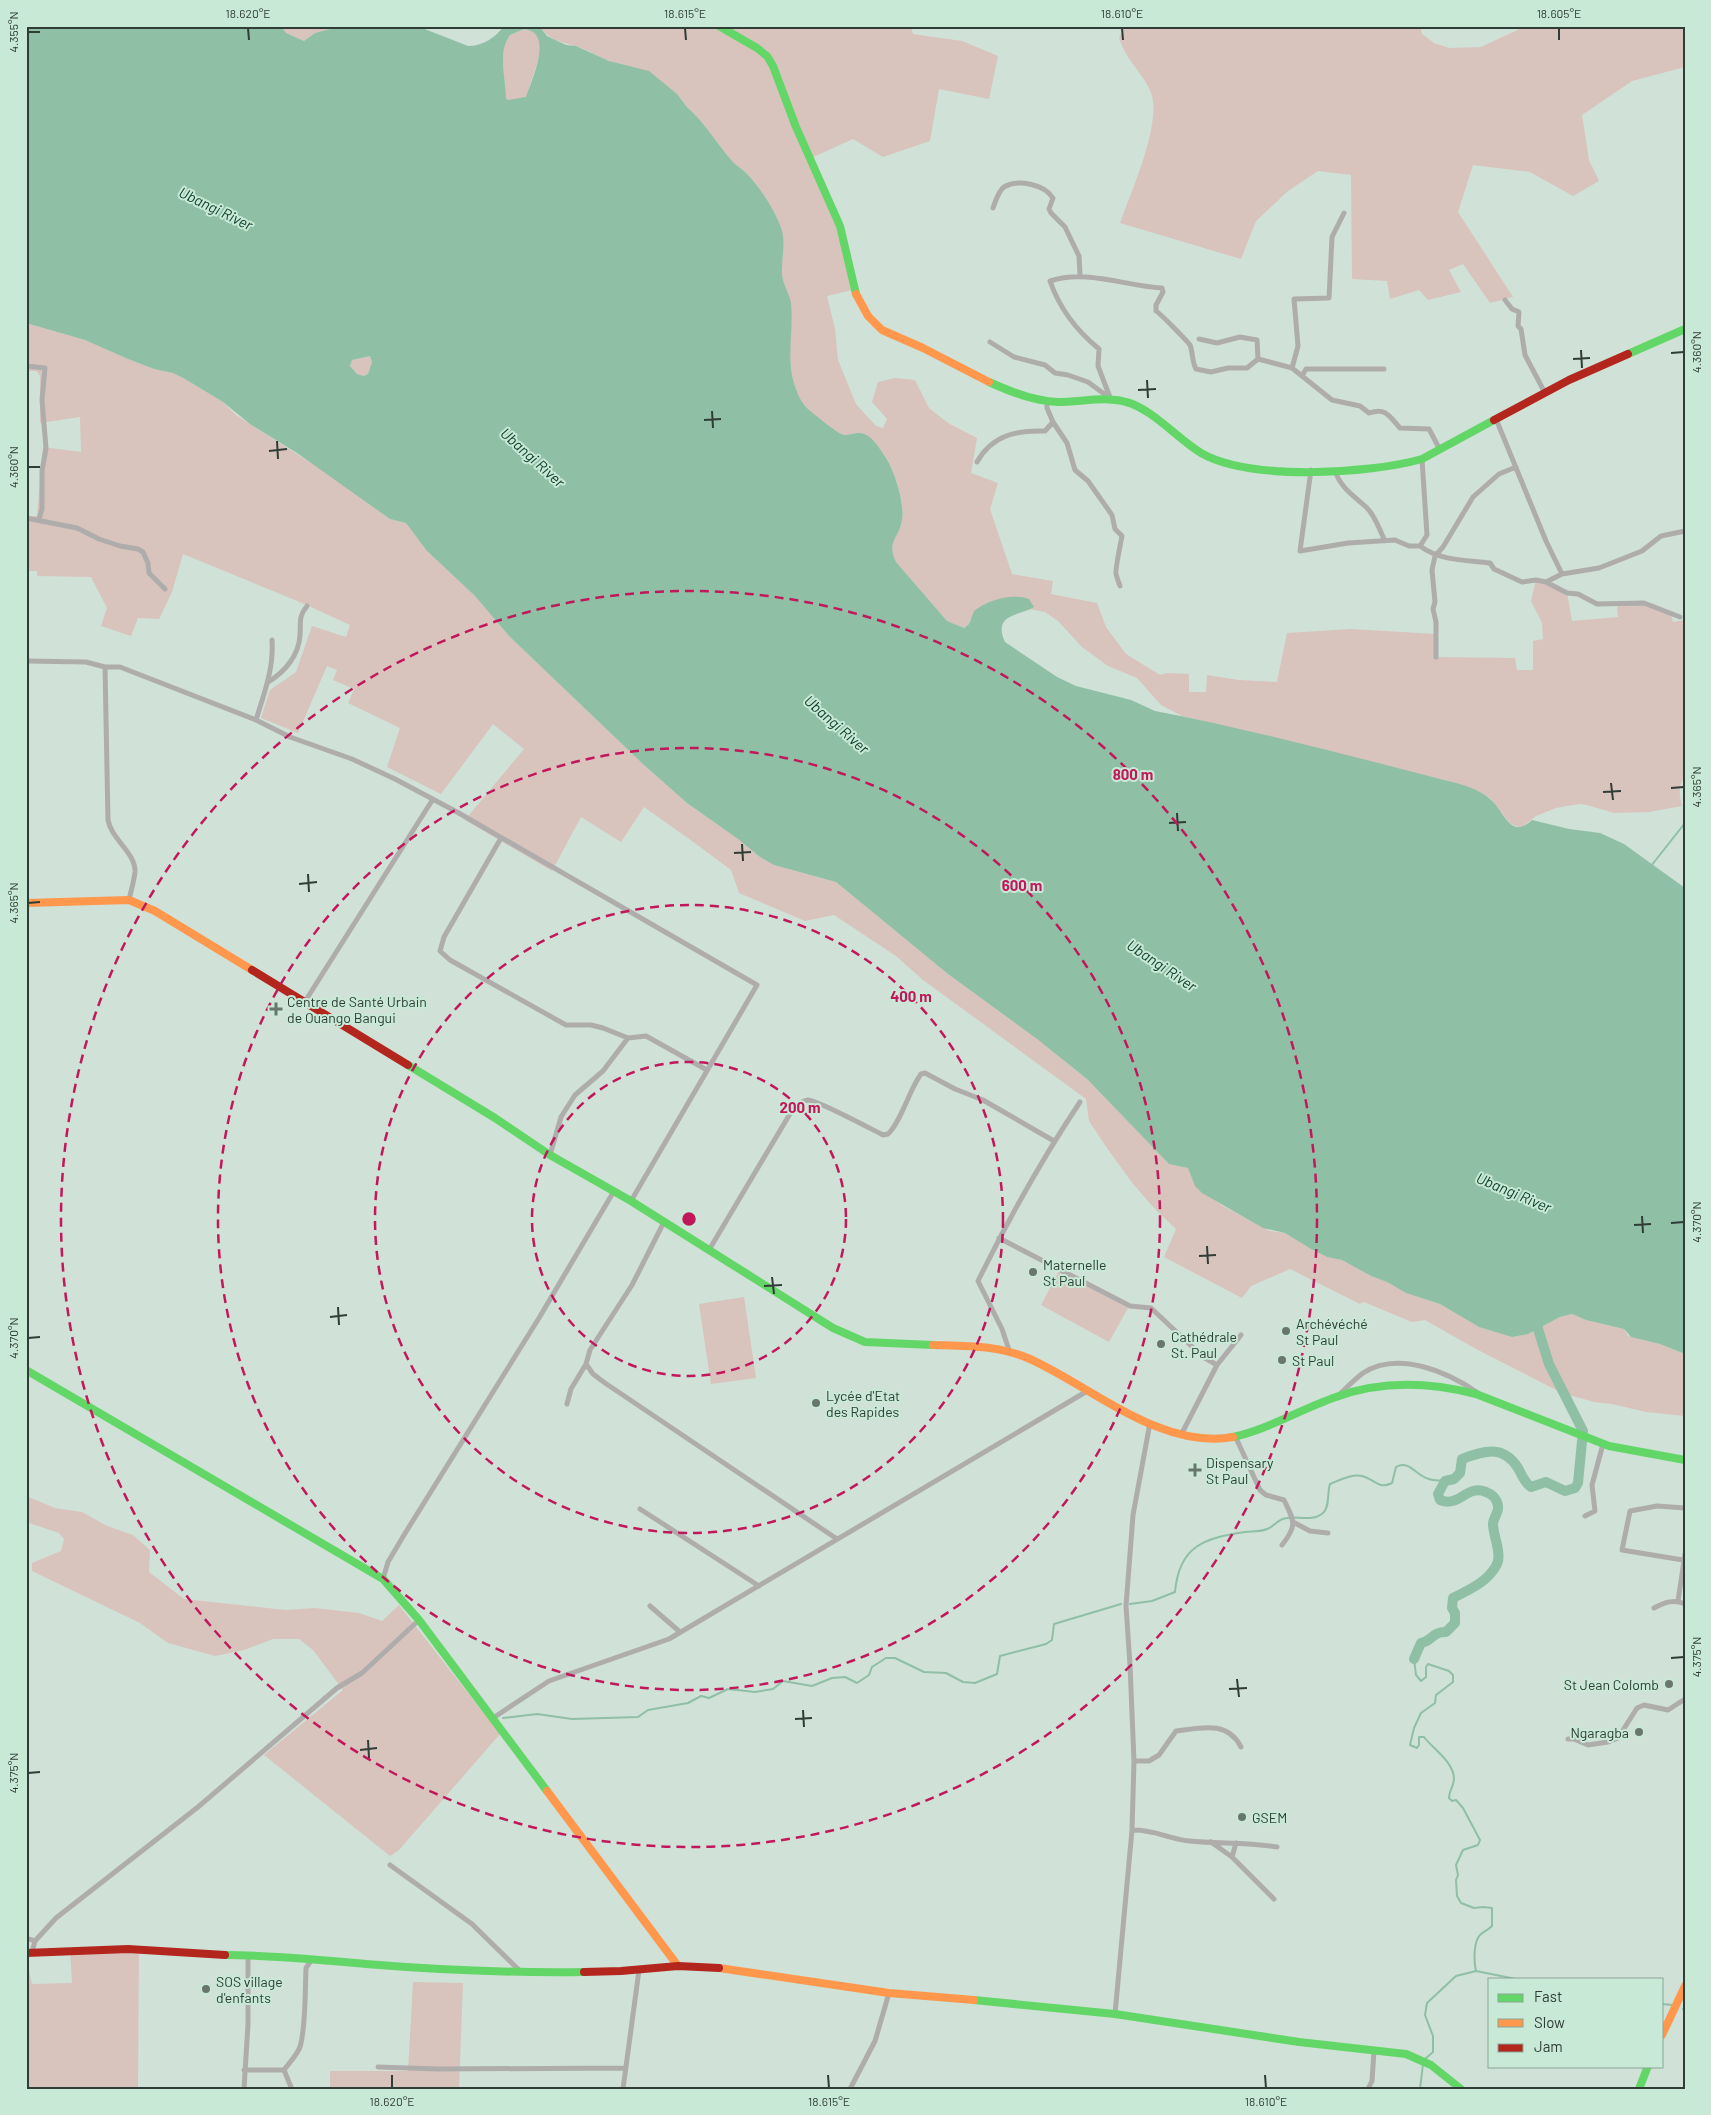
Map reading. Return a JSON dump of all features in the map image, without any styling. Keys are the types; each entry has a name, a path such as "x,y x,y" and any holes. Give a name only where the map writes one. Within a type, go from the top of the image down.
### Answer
{"main road":[{"path":"719,26 757,47 767,56 775,70 809,159 838,221 844,238 850,275 859,300 875,324 894,337 928,350 944,361 1005,389 1047,402 1111,400 1140,406 1175,435 1207,456 1224,463 1250,468 1335,471 1368,470 1405,464 1422,459 1569,380 1685,329"},
{"path":"26,903 128,900 155,911 494,1118 550,1155 614,1191 834,1328 866,1342 894,1346 994,1347 1009,1350 1029,1358 1150,1423 1181,1435 1202,1439 1236,1438 1337,1397 1372,1388 1404,1384 1432,1385 1480,1394 1601,1444 1685,1460"},
{"path":"26,1370 383,1580 419,1620 678,1966"},
{"path":"29,1953 128,1949 161,1953 270,1955 367,1964 521,1973 638,1970 678,1966 727,1968 889,1993 993,2001 1116,2014 1406,2054 1431,2065 1461,2089"},
{"path":"1664,2031 1685,1986"},
{"path":"1639,2089 1647,2068"}],"street":[{"path":"993,208 1000,190 1004,187 1032,184 1038,185 1050,194 1053,198 1049,209 1065,227 1079,256 1080,276"},
{"path":"1292,368 1298,346 1294,299 1329,298 1332,237 1344,212"},
{"path":"1111,400 1098,366 1099,349 1085,338 1066,314 1055,295 1050,281 1065,276 1080,276 1162,288 1163,292 1156,305 1156,311 1161,313 1173,330 1184,337 1190,345 1196,369 1219,372 1228,368 1247,368 1258,359"},
{"path":"1505,300 1512,309 1519,312 1518,326 1521,329 1525,355 1545,393"},
{"path":"1199,339 1217,343 1240,337 1256,340 1258,359"},
{"path":"990,342 1014,357 1046,365 1055,373 1088,382 1111,400"},
{"path":"1258,359 1292,368 1332,400 1360,406 1369,413 1378,410 1385,411 1400,428 1429,429 1440,448"},
{"path":"26,366 45,368 42,400 46,448 42,471 42,509 38,519"},
{"path":"1302,376 1306,369 1384,369"},
{"path":"1047,402 1053,422 1066,443 1075,470 1088,481 1112,515 1115,529 1122,536 1120,556 1116,568 1120,586"},
{"path":"1496,419 1546,541 1562,574"},
{"path":"977,462 996,442 1012,433 1023,430 1045,431 1053,422"},
{"path":"1420,546 1427,535 1422,459"},
{"path":"1436,657 1436,628 1433,609 1435,602 1432,570 1435,556 1473,497 1499,474 1516,468"},
{"path":"1311,470 1300,550 1348,543 1395,540 1408,546 1420,546 1435,556 1490,563 1494,568 1522,582 1536,580 1546,582 1567,593 1578,594 1597,604 1644,603 1680,617"},
{"path":"1335,471 1344,488 1367,507 1378,523 1386,541"},
{"path":"26,518 77,528 99,539 120,546 138,549 143,552 148,563 149,573 165,589"},
{"path":"1546,582 1562,574 1599,568 1642,551 1661,536 1685,531"},
{"path":"268,682 281,673 295,655 300,638 300,615 307,606"},
{"path":"256,720 268,682 272,659 272,640"},
{"path":"26,661 86,662 105,667 120,667 256,720 290,737 352,759 433,798 757,985 630,1201"},
{"path":"105,667 108,820 110,829 125,849 134,866 135,873 128,900"},
{"path":"304,1003 433,798"},
{"path":"500,838 444,937 440,945 440,951 450,960 566,1025 591,1025 628,1038 646,1036 707,1070"},
{"path":"550,1155 561,1117 575,1096 602,1071 628,1038"},
{"path":"709,1250 794,1107 809,1100 821,1103 883,1135 888,1134 908,1100 917,1079 921,1074 925,1073 955,1089 983,1100 1054,1141"},
{"path":"1009,1350 1002,1329 978,1281 999,1238 1054,1141 1080,1102"},
{"path":"383,1580 388,1562 404,1535 539,1318 614,1191"},
{"path":"567,1404 571,1389 586,1364 590,1350 632,1285 664,1222"},
{"path":"999,1238 1130,1306 1151,1308 1203,1357 1217,1365"},
{"path":"1181,1435 1217,1365 1241,1336"},
{"path":"1337,1397 1364,1372 1396,1363 1422,1366 1450,1376 1480,1394"},
{"path":"586,1364 593,1374 605,1383 837,1540"},
{"path":"493,1718 549,1681 669,1639 1089,1390"},
{"path":"1116,2014 1132,1830 1134,1761 1126,1606 1132,1515 1150,1423"},
{"path":"1236,1438 1260,1490 1284,1500 1292,1514 1291,1533 1282,1545"},
{"path":"1585,1516 1596,1511 1592,1485 1601,1444"},
{"path":"1678,1601 1684,1557 1622,1550 1630,1511 1657,1506 1685,1508"},
{"path":"640,1509 759,1586"},
{"path":"1293,1522 1310,1532 1328,1532"},
{"path":"1654,1608 1666,1602 1678,1601 1685,1604"},
{"path":"650,1606 680,1632"},
{"path":"29,1953 35,1941 56,1918 198,1808 337,1688 362,1673 419,1620"},
{"path":"1568,1739 1574,1739 1588,1745 1608,1742 1618,1738 1637,1708 1644,1705 1668,1710 1685,1699"},
{"path":"1134,1761 1149,1761 1159,1755 1176,1731 1198,1728 1224,1728 1237,1739 1241,1747"},
{"path":"1132,1830 1153,1831 1176,1839 1256,1843 1277,1848"},
{"path":"1211,1842 1232,1857 1274,1899"},
{"path":"1232,1857 1236,1843"},
{"path":"390,1865 472,1924 521,1973"},
{"path":"26,1938 35,1941"},
{"path":"244,2089 248,2024 248,1956"},
{"path":"284,2070 300,2047 304,2015 306,1968 315,1959"},
{"path":"623,2089 638,1970"},
{"path":"850,2089 875,2041 889,1993"},
{"path":"1368,2089 1372,2081 1374,2051"},
{"path":"378,2067 438,2069 626,2068"},
{"path":"244,2070 284,2070"},
{"path":"284,2070 291,2087"}],"shaded area":[{"path":"281,26 333,26 330,29 315,33 304,41 286,33"},
{"path":"539,26 911,26 913,34 962,41 998,56 989,99 939,89 930,141 883,157 853,139 809,159 825,190 856,289 827,296 835,329 838,360 856,404 876,426 883,428 887,419 872,402 878,382 895,378 915,380 929,408 948,423 977,438 971,473 998,483 990,509 1012,574 1053,581 1051,594 1097,603 1106,627 1126,654 1160,675 1167,673 1189,674 1189,692 1206,692 1207,675 1239,680 1277,682 1287,633 1351,629 1436,634 1436,657 1515,658 1517,670 1533,670 1533,641 1543,639 1542,623 1531,601 1536,580 1567,593 1572,621 1618,617 1617,604 1644,603 1671,614 1673,622 1685,620 1685,776 1681,783 1680,791 1682,806 1649,812 1614,813 1579,804 1556,808 1536,816 1521,828 1511,824 1491,799 1474,789 1182,716 1161,705 1137,678 1108,666 1082,647 1058,621 1045,612 1030,609 970,619 969,624 963,628 947,621 896,562 893,555 894,540 902,520 902,505 898,486 888,461 877,445 866,435 859,433 841,434 805,406 801,400 791,369 791,307 782,274 782,231 778,219 765,197 750,177 733,162 682,100 652,75 640,69 610,61 584,49 564,43 546,34"},
{"path":"1125,26 1420,26 1422,34 1434,43 1449,48 1481,47 1526,26 1685,26 1685,67 1632,81 1582,115 1589,160 1599,181 1573,196 1530,172 1473,165 1458,212 1513,297 1490,303 1463,264 1449,270 1461,292 1428,300 1419,290 1390,299 1387,281 1352,279 1351,175 1318,171 1288,191 1256,221 1241,259 1120,223 1138,175 1150,137 1153,119 1153,103 1150,90 1126,53 1119,38"},
{"path":"524,29 534,32 539,38 539,57 527,96 524,99 508,100 506,98 503,66 504,50 510,35"},
{"path":"26,323 85,340 128,359 154,369 173,373 185,379 223,402 236,415 325,472 390,519 406,523 427,551 475,596 509,636 644,765 687,803 760,857 774,865 836,882 948,974 1037,1039 1087,1079 1169,1164 1188,1168 1199,1190 1223,1206 1270,1231 1285,1233 1327,1257 1342,1260 1406,1293 1440,1304 1479,1327 1512,1337 1528,1334 1560,1317 1572,1314 1586,1320 1624,1329 1628,1336 1660,1344 1685,1354 1685,1416 1646,1412 1594,1402 1562,1393 1478,1350 1425,1320 1412,1322 1364,1302 1360,1304 1290,1269 1251,1286 1242,1298 1164,1257 1176,1229 1133,1184 1107,1148 1089,1121 1086,1099 923,980 896,956 834,915 805,921 739,893 731,870 644,807 621,842 581,817 552,871 465,820 524,749 493,724 441,794 387,767 400,728 348,703 354,689 333,680 337,670 327,666 298,733 261,718 270,690 296,672 312,626 346,637 350,625 183,554 172,592 159,619 138,618 131,636 101,626 107,608 91,577 37,576 37,571 26,571 26,516 37,516 43,447 81,452 80,417 40,423 40,376 37,371 26,371"},
{"path":"370,356 372,362 368,374 364,376 357,374 350,366 352,360"},
{"path":"1059,1271 1128,1308 1109,1342 1041,1305"},
{"path":"744,1297 756,1378 711,1384 699,1304"},
{"path":"26,1496 55,1508 82,1512 107,1526 133,1535 150,1550 149,1572 184,1599 285,1610 315,1608 359,1613 382,1621 399,1605 500,1734 399,1850 390,1856 264,1755 343,1690 313,1650 299,1639 273,1639 244,1650 215,1656 168,1643 140,1623 32,1571 32,1563 61,1551 64,1539 59,1533 26,1522"},
{"path":"70,1948 139,1950 138,2089 26,2089 26,1958 32,1984 72,1983"},
{"path":"413,1982 463,1983 459,2089 253,2089 330,2087 330,2071 408,2071"}],"water":[{"name":"Ubangi River","path":"26,26 281,26 286,33 304,41 315,33 330,29 333,26 417,26 468,46 479,45 488,40 504,26 539,26 547,36 566,45 576,46 609,61 649,71 677,94 733,162 755,183 774,212 783,237 782,274 791,303 791,368 798,393 805,406 836,431 844,435 859,433 867,435 874,441 888,461 895,477 902,505 902,520 893,544 893,555 896,562 947,621 964,628 969,624 974,611 986,604 1008,597 1029,599 1034,607 1009,617 1002,626 1005,642 1057,677 1076,686 1131,700 1155,711 1265,735 1465,785 1481,792 1490,799 1513,825 1518,827 1524,826 1532,820 1569,829 1600,833 1624,844 1685,888 1685,1354 1660,1344 1631,1337 1624,1329 1586,1320 1572,1314 1560,1317 1528,1334 1512,1337 1479,1327 1440,1304 1406,1293 1342,1260 1327,1257 1285,1233 1263,1228 1202,1193 1195,1186 1188,1168 1169,1164 1087,1079 1037,1039 948,974 836,882 774,865 760,857 687,803 644,765 509,636 475,596 427,551 406,523 390,519 297,453 250,424 223,402 185,379 173,373 154,369 128,359 85,340 26,323","holes":["524,29 533,32 538,39 540,48 539,58 526,97 508,100 506,98 503,66 504,50 510,35","370,356 372,362 368,374 364,376 357,374 350,366 352,360"]}],"waterway":[{"path":"1651,866 1685,823"},
{"path":"1414,1659 1421,1643 1437,1633 1446,1632 1455,1623 1455,1613 1452,1608 1453,1598 1482,1581 1492,1572 1498,1562 1498,1551 1493,1529 1498,1506 1494,1497 1479,1490 1468,1493 1453,1501 1440,1500 1438,1494 1445,1481 1454,1479 1460,1473 1462,1459 1485,1452 1499,1452 1512,1460 1531,1487 1546,1482 1565,1491 1575,1488 1578,1483 1583,1431 1549,1364 1534,1316"},
{"path":"1130,1604 1152,1601 1175,1592 1177,1576 1188,1554 1206,1541 1230,1534 1265,1530 1284,1519 1319,1516 1327,1507 1330,1484 1342,1479 1362,1476 1380,1485 1387,1485 1392,1483 1396,1467 1405,1465 1424,1477 1445,1481"},
{"path":"503,1718 537,1714 572,1719 638,1717 648,1710 688,1703 701,1696 709,1698 728,1689 755,1692 773,1689 783,1681 812,1686 832,1678 845,1677 857,1683 869,1675 872,1667 886,1658 895,1658 924,1672 946,1673 963,1682 975,1683 997,1674 1000,1656 1046,1644 1052,1640 1054,1624 1121,1604"},
{"path":"1414,1659 1416,1675 1421,1681 1426,1677 1426,1667 1428,1664 1449,1671 1453,1675 1453,1682 1436,1695 1435,1703 1421,1713 1414,1728 1410,1745 1417,1748 1419,1737 1424,1737 1447,1761 1451,1767 1454,1779 1449,1798 1452,1801 1456,1800 1463,1808 1480,1840 1478,1845 1463,1850 1456,1865 1458,1875 1456,1880 1457,1896 1461,1903 1474,1908 1492,1908 1492,1926 1480,1935 1476,1942 1476,1971 1511,1978"},
{"path":"1425,2059 1433,2052 1433,2036 1425,2015 1427,2003 1456,1976 1476,1971"},
{"path":"1664,2004 1673,2005"},
{"path":"1420,2089 1423,2064"}],"traffic: fast":[{"path":"719,26 757,48 767,56 773,66 796,127 840,226 856,294"},
{"path":"1628,354 1685,329"},
{"path":"989,382 1040,400 1067,402 1101,399 1126,402 1155,417 1201,453 1222,462 1249,468 1278,471 1342,471 1399,464 1422,459 1494,420"},
{"path":"408,1065 495,1118 550,1155 631,1201 833,1328 865,1342 933,1345"},
{"path":"26,1370 383,1579 419,1620 547,1791"},
{"path":"1233,1437 1259,1429 1353,1391 1388,1385 1423,1385 1476,1394 1609,1446 1685,1460"},
{"path":"225,1955 448,1969 584,1972"},
{"path":"974,2000 1115,2014 1299,2042 1406,2054 1431,2065 1461,2089"},
{"path":"1639,2089 1647,2068"}],"traffic: slow":[{"path":"856,294 868,316 882,330 923,348 989,382"},
{"path":"26,903 129,900 155,911 252,970"},
{"path":"933,1345 982,1347 1018,1354 1054,1371 1102,1399 1153,1425 1180,1434 1206,1439 1233,1437"},
{"path":"547,1791 678,1966"},
{"path":"719,1968 889,1993 974,2000"},
{"path":"1664,2031 1685,1986"}],"traffic: jam":[{"path":"1494,420 1569,380 1628,354"},
{"path":"252,970 408,1065"},
{"path":"26,1953 128,1949 225,1955"},
{"path":"584,1972 678,1966 719,1968"}],"place":[{"name":"Centre de Santé Urbain de Ouango Bangui","path":"276,1009"},
{"name":"Maternelle St Paul","path":"1033,1272"},
{"name":"Archévéché St Paul","path":"1286,1331"},
{"name":"Cathédrale St. Paul","path":"1161,1344"},
{"name":"St Paul","path":"1282,1360"},
{"name":"Lycée d'Etat des Rapides","path":"816,1403"},
{"name":"Dispensary St Paul","path":"1195,1470"},
{"name":"St Jean Colomb","path":"1669,1684"},
{"name":"Ngaragba","path":"1639,1732"},
{"name":"GSEM","path":"1242,1817"},
{"name":"SOS village d'enfants","path":"206,1989"}]}
